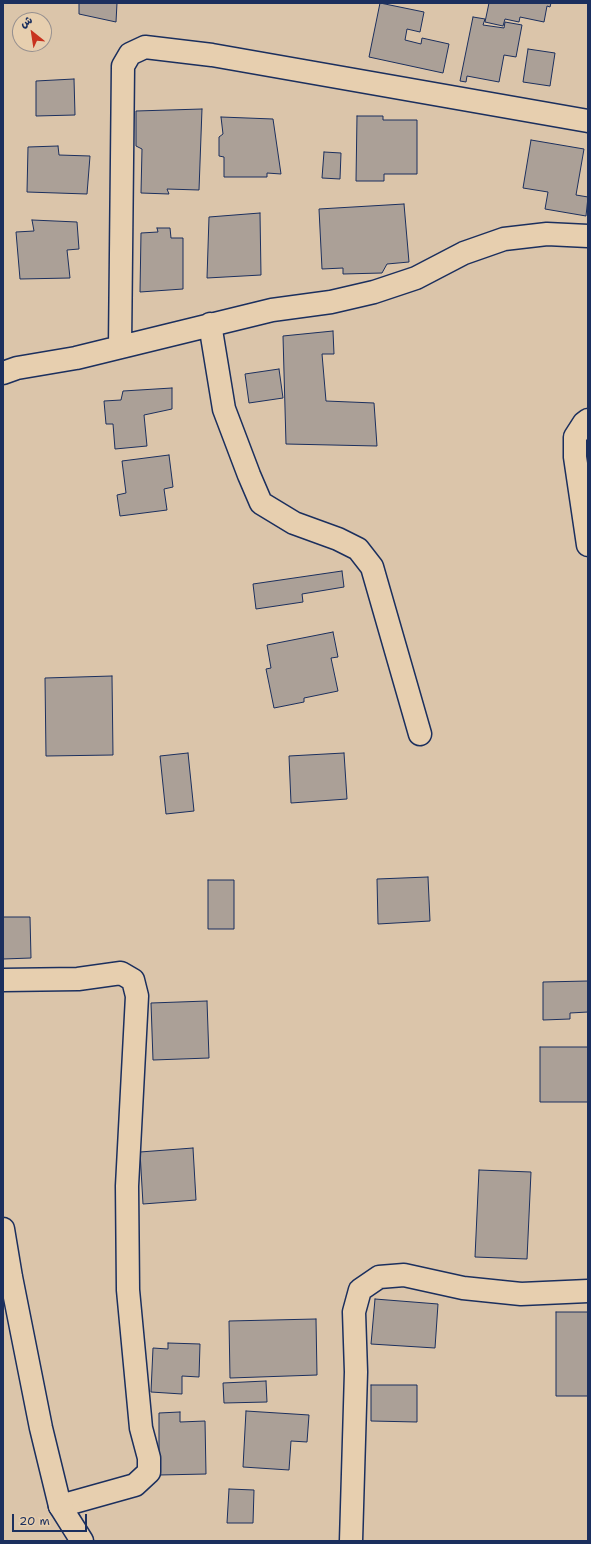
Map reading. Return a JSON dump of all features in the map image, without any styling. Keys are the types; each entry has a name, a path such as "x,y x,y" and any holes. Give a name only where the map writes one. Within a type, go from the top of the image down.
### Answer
{"street":[{"path":"120,347 123,66 130,54 145,47 212,55 588,121"},
{"path":"3,373 17,368 76,358 272,310 331,302 374,292 416,278 464,253 504,239 547,234 588,236"},
{"path":"210,324 224,409 261,503 294,523 338,539 358,549 372,567 420,734"},
{"path":"588,420 584,423 575,437 575,457 588,545"},
{"path":"3,980 78,978 121,973 133,980 137,996 127,1186 128,1290 141,1428 149,1458 149,1472 135,1485 60,1506"},
{"path":"3,1229 7,1284 60,1506 82,1541"},
{"path":"351,1541 356,1372 354,1312 360,1290 379,1278 404,1275 463,1288 521,1294 588,1291"}],"building":[{"path":"79,3 117,3 116,22 79,14"},
{"path":"380,3 424,12 420,32 407,29 405,40 421,44 422,38 449,44 443,73 369,57"},
{"path":"489,3 551,3 550,7 547,6 544,22 520,17 519,22 505,19 503,26 485,22"},
{"path":"473,17 485,19 483,25 504,28 505,22 522,25 516,57 504,55 499,82 467,76 466,82 460,81"},
{"path":"528,49 555,53 550,86 523,82"},
{"path":"74,79 75,115 36,116 36,81"},
{"path":"202,109 199,190 167,189 169,194 141,193 142,149 136,146 136,111"},
{"path":"357,116 383,116 383,120 417,120 417,174 384,174 384,181 356,181"},
{"path":"221,117 273,119 281,174 267,173 267,177 224,177 224,157 219,156 219,137 223,134"},
{"path":"531,140 584,149 576,195 588,197 586,216 545,209 548,192 523,188"},
{"path":"58,146 59,155 90,156 87,194 27,192 28,147"},
{"path":"324,152 341,153 340,179 322,178"},
{"path":"404,204 409,262 387,264 382,273 343,274 343,268 322,269 319,209"},
{"path":"260,213 261,275 207,278 209,217"},
{"path":"32,220 77,222 79,249 67,250 70,278 20,279 16,232 34,231"},
{"path":"157,228 170,228 171,238 183,238 183,289 140,292 141,233 158,232"},
{"path":"333,331 334,354 322,354 326,401 374,403 377,446 286,444 283,336"},
{"path":"279,369 283,398 249,403 245,374"},
{"path":"172,388 172,409 144,415 147,446 115,449 113,424 106,424 104,401 121,400 123,391"},
{"path":"169,455 173,487 164,489 167,510 120,516 117,495 126,493 122,461"},
{"path":"342,571 344,587 302,594 303,602 256,609 253,584"},
{"path":"333,632 338,657 331,658 338,691 304,698 304,702 274,708 266,669 271,668 267,645"},
{"path":"112,676 113,755 46,756 45,678"},
{"path":"188,753 194,811 166,814 160,756"},
{"path":"344,753 347,799 291,803 289,756"},
{"path":"428,877 430,921 378,924 377,879"},
{"path":"208,880 234,880 234,929 208,929"},
{"path":"3,917 30,917 31,958 3,959"},
{"path":"588,981 588,1012 570,1013 570,1019 543,1020 543,982"},
{"path":"207,1001 209,1058 153,1060 151,1003"},
{"path":"540,1047 588,1047 588,1102 540,1102"},
{"path":"193,1148 196,1200 143,1204 140,1152"},
{"path":"479,1170 531,1172 527,1259 475,1257"},
{"path":"375,1299 438,1304 435,1348 371,1344"},
{"path":"556,1312 588,1312 588,1396 556,1396"},
{"path":"316,1319 317,1375 230,1378 229,1321"},
{"path":"168,1343 200,1344 199,1377 182,1376 182,1394 151,1392 153,1348 168,1349"},
{"path":"266,1381 267,1402 224,1403 223,1383"},
{"path":"371,1385 417,1385 417,1422 371,1421"},
{"path":"246,1411 309,1415 307,1442 291,1441 289,1470 243,1467"},
{"path":"180,1412 180,1422 205,1421 206,1474 159,1475 159,1413"},
{"path":"229,1489 254,1490 253,1523 227,1523"}]}
